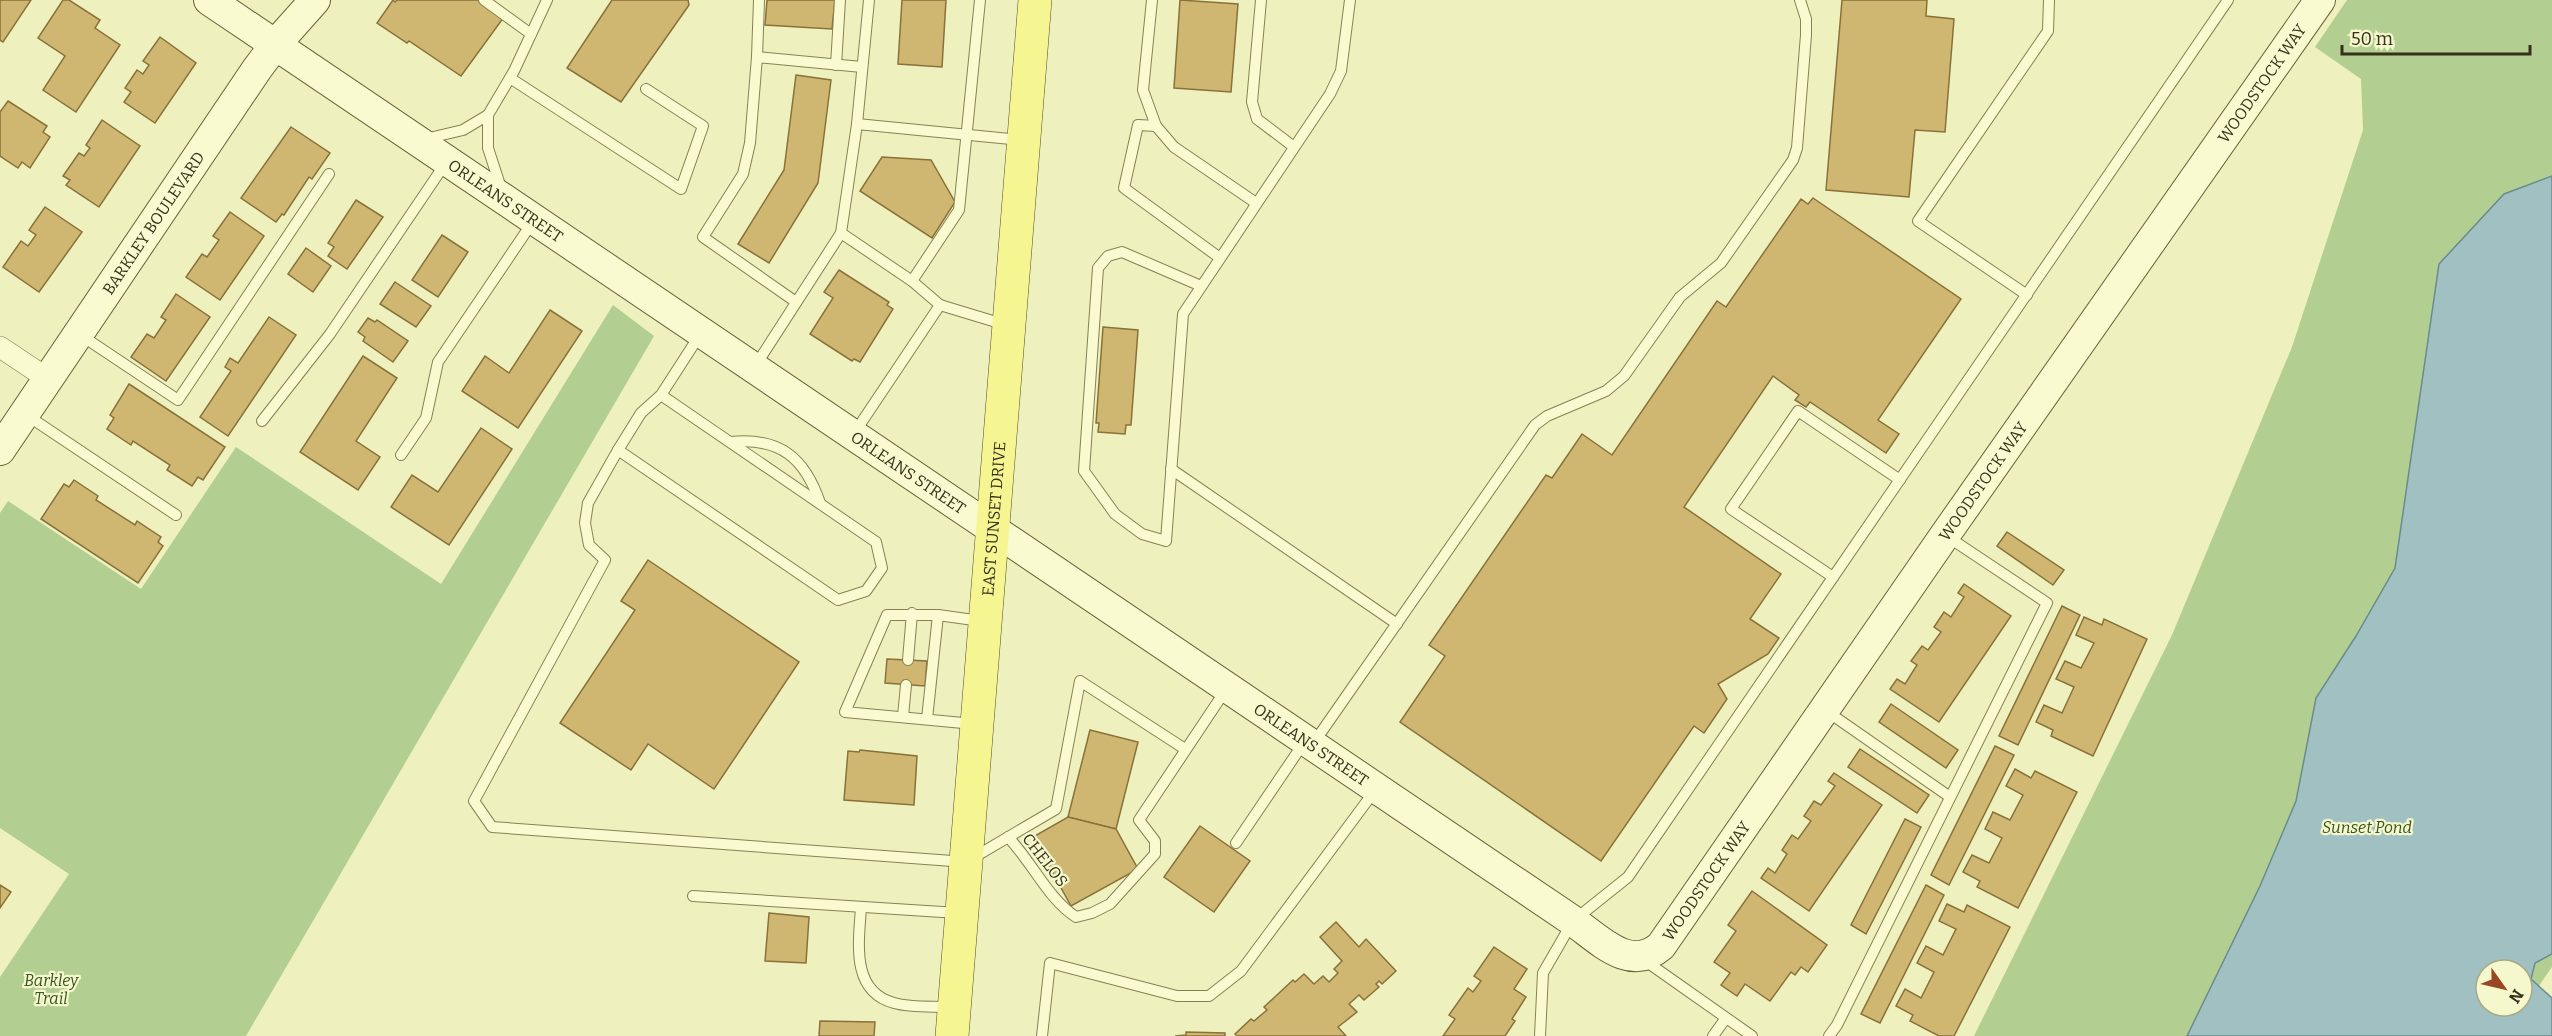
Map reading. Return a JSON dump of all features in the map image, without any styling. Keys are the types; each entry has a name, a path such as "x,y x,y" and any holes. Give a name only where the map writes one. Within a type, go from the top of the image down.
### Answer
{"main road":[{"name":"ORLEANS STREET","path":"209,0 1624,956 1641,957"},
{"name":"BARKLEY BOULEVARD","path":"0,450 275,45 315,0"},
{"name":"EAST SUNSET DRIVE","path":"953,1022 1035,0"},
{"name":"WOODSTOCK WAY","path":"1641,957 1661,946 1945,535 2320,0"}],"street":[{"path":"0,347 48,379"}],"lane":[{"path":"484,0 531,33"},
{"path":"417,141 463,130 488,115 510,78 547,0"},
{"path":"759,0 750,143 743,174 703,237 796,302"},
{"path":"836,65 840,0"},
{"path":"754,368 841,234 857,124 869,0"},
{"path":"912,281 959,210 969,135 980,0"},
{"path":"1152,0 1143,90 1156,126 1174,147 1256,203"},
{"path":"1262,0 1252,102 1257,119 1294,147"},
{"path":"1201,286 1122,252 1108,256 1098,268 1084,471 1115,514 1142,534 1166,541 1183,314 1330,94 1341,71 1350,0"},
{"path":"1236,843 1397,624 1535,425 1546,416 1606,391 1624,376 1680,297 1721,263 1793,160 1797,148 1806,35 1806,20 1800,0"},
{"path":"2026,295 1918,221 2048,31 2049,0"},
{"path":"1540,1036 1543,973 1573,921 1628,877 2228,0"},
{"path":"757,57 862,67"},
{"path":"510,78 681,189 703,126 646,88"},
{"path":"488,115 488,148 504,199"},
{"path":"857,124 1024,140"},
{"path":"1156,126 1138,125 1124,188 1220,258"},
{"path":"262,421 330,334 447,161"},
{"path":"78,334 178,400 329,174"},
{"path":"401,455 426,418 438,362 534,220"},
{"path":"841,234 912,281 940,305 1009,326"},
{"path":"853,435 940,305"},
{"path":"701,333 661,395 641,413 588,503 585,523 589,545 605,560 474,801 492,827 966,862 1056,809 1080,681 1185,749 1227,688"},
{"path":"618,450 838,600 866,591 882,568 876,542 661,395"},
{"path":"1833,578 1731,509 1798,411 1900,480"},
{"path":"25,414 176,515"},
{"path":"731,442 759,441 778,446 804,468 820,503"},
{"path":"1171,469 1397,624"},
{"path":"1829,1036 1843,1014 2048,603 1945,535"},
{"path":"977,724 845,712 887,615 912,613 984,621"},
{"path":"908,660 912,613"},
{"path":"927,719 938,615"},
{"path":"903,716 906,685"},
{"path":"1824,710 1950,797"},
{"name":"CHELOS","path":"1008,837 1025,855 1043,885 1067,911 1076,917 1092,913 1110,904 1155,854 1155,842 1139,820 1185,749"},
{"path":"1042,1036 1050,963 1177,996 1209,996 1241,971 1376,789"},
{"path":"693,896 962,913"},
{"path":"861,907 858,958 861,971 870,987 894,1003 953,1022"},
{"path":"1641,957 1752,1036"},
{"path":"1713,1036 1726,1018"}],"green space":[{"name":"Sunset Pond","path":"2347,0 2552,0 2552,967 2534,993 2534,958 2474,958 2474,1018 2517,1018 2504,1036 1974,1036 2172,635 2292,347 2363,130 2361,79 2315,47"},
{"name":"Barkley Trail","path":"613,305 654,336 246,1036 0,1036 0,977 69,874 0,828 0,513 8,501 141,589 236,447 441,584"}],"water":[{"name":"Sunset Pond","path":"2552,176 2552,954 2535,963 2534,967 2534,958 2474,958 2474,1018 2534,1018 2534,982 2552,998 2552,1036 2187,1036 2260,886 2296,801 2316,698 2356,636 2395,568 2439,264 2504,194"}],"building":[{"path":"0,0 31,0 3,42 0,40"},
{"path":"63,0 69,0 100,20 95,28 120,45 76,112 43,90 65,56 38,38"},
{"path":"393,0 395,2 397,0 478,0 504,17 461,76 409,41 407,43 377,23"},
{"path":"612,0 688,0 689,5 621,102 567,68"},
{"path":"767,0 835,0 832,29 765,25"},
{"path":"902,0 946,0 942,67 898,64"},
{"path":"1180,0 1238,4 1231,92 1174,88"},
{"path":"1842,0 1927,0 1926,16 1954,19 1945,132 1915,130 1909,197 1826,190"},
{"path":"160,37 196,63 155,123 124,102 131,92 125,88 137,70 143,74 149,65 143,61"},
{"path":"796,75 831,80 818,183 769,263 738,244 784,170"},
{"path":"8,101 47,126 43,132 50,137 30,168 22,162 18,168 0,156 0,112"},
{"path":"102,120 140,146 99,207 66,185 70,180 63,176 79,153 84,156 90,148 86,145"},
{"path":"291,127 330,153 312,179 309,177 284,215 282,214 276,222 241,198"},
{"path":"882,157 931,160 955,202 932,238 860,191"},
{"path":"1813,198 1961,299 1878,420 1899,434 1886,453 1810,402 1806,407 1795,400 1799,395 1773,376 1684,507 1781,574 1750,619 1779,638 1768,654 1718,684 1727,699 1704,733 1694,726 1601,861 1400,722 1445,656 1429,645 1546,475 1552,478 1582,434 1612,455 1717,301 1726,307 1801,199 1808,204"},
{"path":"356,200 383,217 347,269 328,256 334,247 328,243"},
{"path":"45,207 82,232 39,292 3,267 21,241 28,246 36,235 29,230"},
{"path":"230,212 264,236 220,300 186,277 202,254 207,257 219,240 213,236"},
{"path":"442,235 468,252 438,297 412,280"},
{"path":"306,248 331,266 313,292 288,274"},
{"path":"839,270 889,302 887,305 893,309 860,362 854,359 852,361 810,334 833,298 824,292"},
{"path":"395,282 431,306 416,327 380,304"},
{"path":"176,294 210,317 166,381 131,357 147,334 154,338 166,320 161,317"},
{"path":"550,310 582,331 518,428 462,391 485,356 509,373"},
{"path":"269,317 296,335 228,436 200,417 231,371 225,367 230,358 238,363"},
{"path":"368,318 375,322 377,320 408,341 393,362 363,341 365,337 358,332"},
{"path":"1103,327 1138,330 1131,425 1126,425 1125,434 1098,432 1099,423 1096,423"},
{"path":"363,356 397,378 356,441 380,457 358,490 300,452"},
{"path":"129,384 225,447 203,480 198,477 192,486 167,470 170,465 133,441 131,445 107,429 114,418 110,415"},
{"path":"481,428 512,449 449,545 391,507 412,475 438,492"},
{"path":"74,480 98,496 96,500 135,525 137,521 161,537 158,542 163,546 138,583 41,519 64,484 69,487"},
{"path":"2007,532 2064,570 2053,585 1997,546"},
{"path":"648,560 799,662 714,789 648,744 631,770 560,723 635,610 621,601"},
{"path":"1964,584 2011,616 1939,722 1890,689 1897,679 1905,684 1917,665 1911,661 1922,646 1928,650 1941,632 1934,627 1944,612 1951,617 1964,597 1958,593"},
{"path":"2062,606 2080,615 2018,745 1999,736"},
{"path":"2084,617 2102,625 2104,619 2147,639 2093,756 2051,736 2053,730 2036,722 2044,705 2062,713 2074,687 2056,679 2065,661 2081,668 2094,643 2076,635"},
{"path":"887,659 927,661 925,686 885,683"},
{"path":"1891,704 1958,750 1946,768 1879,722"},
{"path":"1090,730 1138,742 1116,829 1068,817"},
{"path":"1995,746 2014,755 1949,885 1931,875"},
{"path":"1860,749 1929,795 1917,813 1848,767"},
{"path":"860,750 917,756 914,805 844,800 848,751 859,752"},
{"path":"2015,769 2031,778 2035,771 2077,792 2018,908 1977,887 1980,881 1963,872 1972,855 1989,863 2002,838 1985,829 1993,812 2010,820 2023,795 2006,786"},
{"path":"1834,773 1882,805 1809,911 1761,878 1768,868 1775,873 1787,854 1782,850 1792,835 1798,839 1811,821 1804,816 1814,801 1821,805 1835,786 1828,781"},
{"path":"1068,817 1116,829 1138,869 1071,906 1033,837"},
{"path":"1905,819 1921,827 1866,934 1851,925"},
{"path":"1200,826 1250,861 1214,912 1164,877"},
{"path":"0,885 11,892 0,908"},
{"path":"1926,885 1944,895 1880,1023 1861,1014"},
{"path":"1752,891 1827,945 1808,972 1801,967 1795,975 1791,972 1770,1001 1745,984 1737,996 1721,985 1730,973 1714,962 1736,931 1728,925"},
{"path":"1947,904 1964,912 1967,905 2010,927 1954,1036 1939,1036 1910,1021 1913,1015 1896,1006 1905,989 1921,998 1934,972 1917,963 1926,946 1943,955 1956,929 1939,921"},
{"path":"769,913 809,917 806,963 765,961"},
{"path":"1336,922 1359,947 1366,939 1396,971 1382,984 1379,981 1376,984 1379,987 1364,1000 1359,995 1349,1004 1357,1012 1338,1027 1346,1036 1237,1036 1235,1034 1251,1019 1254,1021 1267,1010 1264,1007 1293,980 1295,982 1304,974 1314,984 1323,976 1329,982 1338,973 1334,969 1342,961 1320,937"},
{"path":"1494,947 1527,969 1514,989 1526,997 1512,1019 1515,1021 1505,1036 1443,1036 1455,1019 1449,1015 1468,988 1473,992 1481,981 1474,976"},
{"path":"820,1021 875,1022 874,1036 819,1036"},
{"path":"1186,1032 1225,1033 1225,1036 1175,1036 1186,1035"}]}
